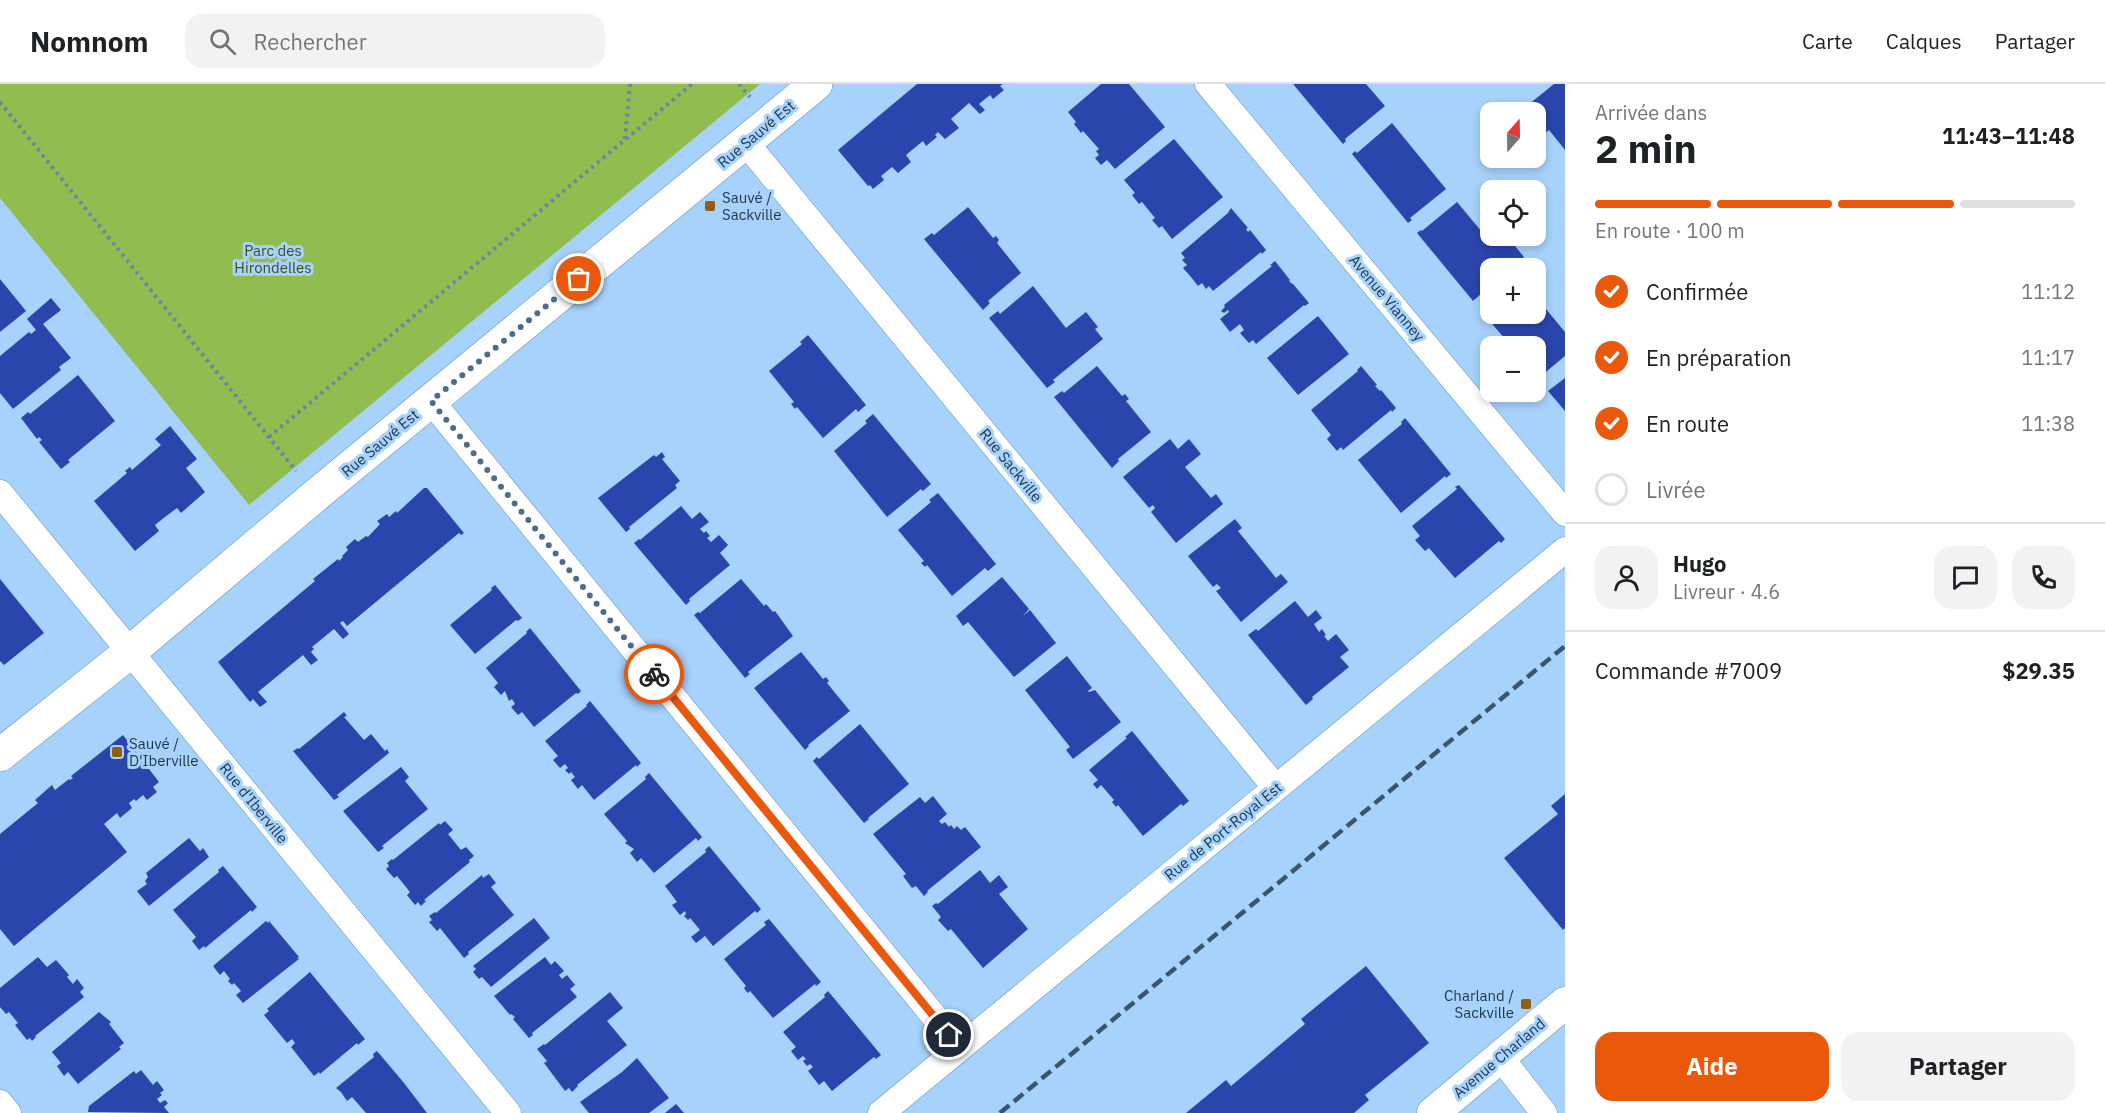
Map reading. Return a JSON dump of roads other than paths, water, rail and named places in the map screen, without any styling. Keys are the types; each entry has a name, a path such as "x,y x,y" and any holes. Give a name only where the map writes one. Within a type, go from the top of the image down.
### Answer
{"main road":[{"name":"Rue Sauvé Est","path":"0,755 130,652 316,495 816,84"}],"street":[{"name":"Avenue Vianney","path":"1208,84 1565,513"},
{"name":"Rue Sackville","path":"746,143 1276,788"},
{"path":"431,401 960,1048"},
{"name":"Rue d'Iberville","path":"0,493 508,1113"},
{"name":"Rue de Port-Royal Est","path":"881,1113 1565,550"},
{"name":"Avenue Charland","path":"1433,1113 1565,1003"},
{"path":"1500,1057 1544,1113"},
{"path":"0,1103 8,1113"}],"railway":[{"path":"1000,1113 1565,646"}],"place":[{"name":"Sauvé / Sackville","path":"710,206"},
{"name":"Sauvé / D'Iberville","path":"117,752"},
{"name":"Charland / Sackville","path":"1526,1004"}],"park label":[{"name":"Parc des Hirondelles","path":"273,258"}]}
